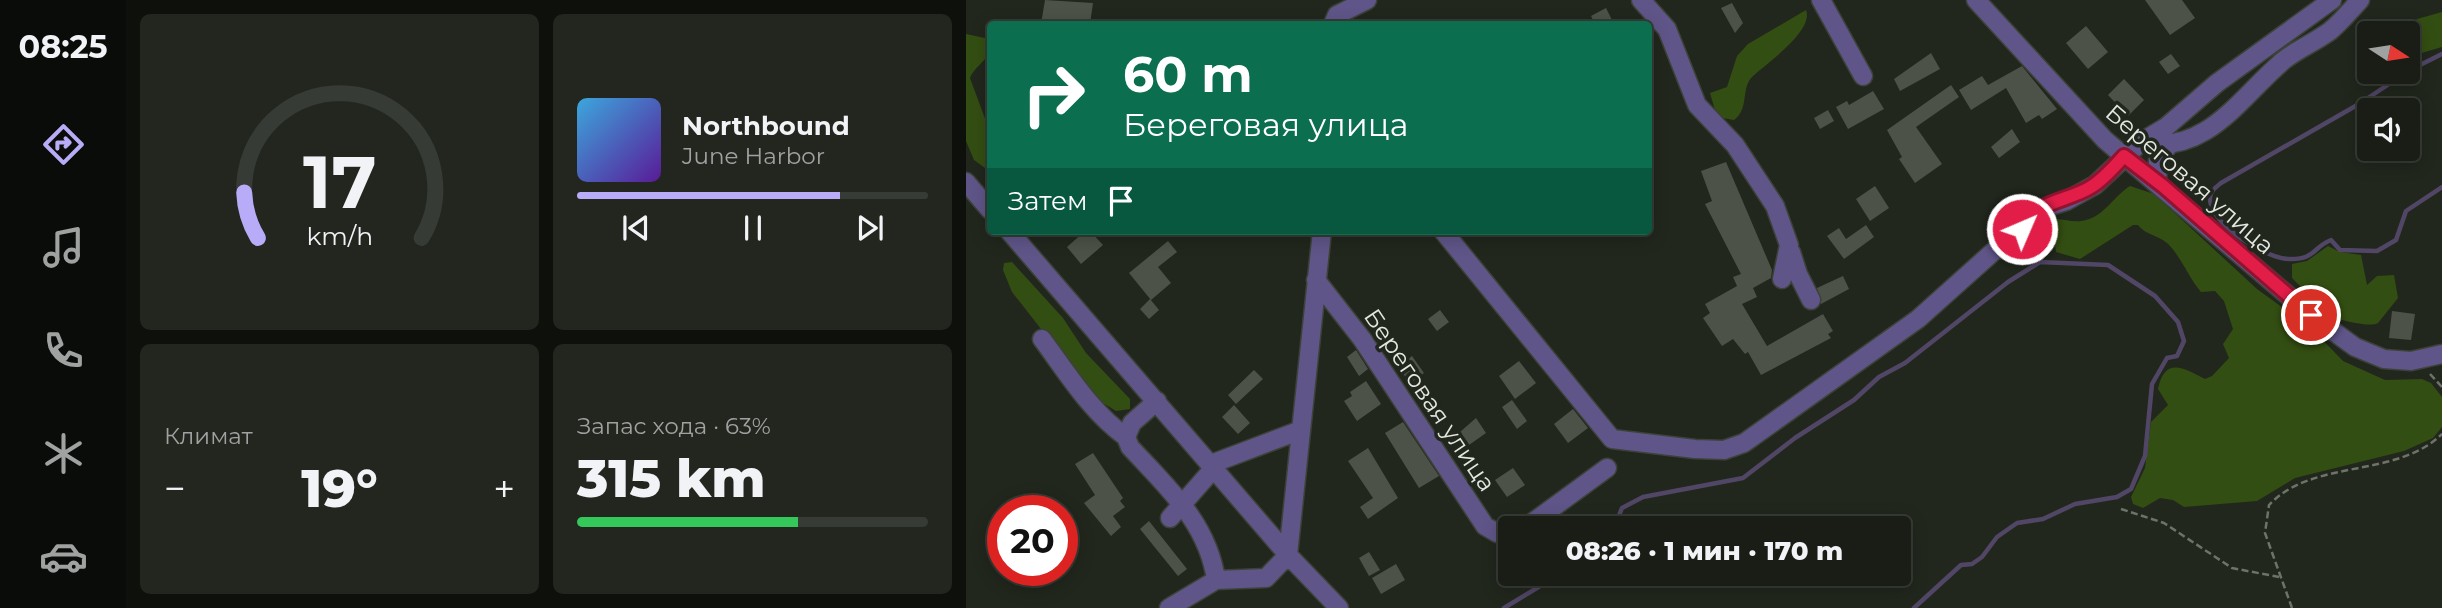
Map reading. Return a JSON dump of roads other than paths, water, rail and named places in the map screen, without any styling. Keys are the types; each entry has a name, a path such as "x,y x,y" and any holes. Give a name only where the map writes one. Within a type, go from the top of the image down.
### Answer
{"street":[{"path":"1326,0 1335,20 1367,0"},
{"path":"1642,0 1667,29 1697,104 1728,137 1766,188 1787,232 1798,274 1811,300"},
{"path":"1821,0 1863,76"},
{"name":"Береговая улица","path":"1976,0 2088,122 2124,156 2157,181 2327,328 2372,356 2397,361 2442,354"},
{"path":"1446,235 1612,439 1628,443 1724,450 1744,443 1917,319 1982,260 2017,241 2032,212 2087,190 2141,142 2166,127 2217,83 2332,0"},
{"path":"2141,142 2153,145 2170,143 2210,131 2273,69 2331,30 2360,0"},
{"path":"2157,181 2161,155 2170,143"},
{"path":"966,182 987,206"},
{"path":"1012,235 1289,555 1339,608"},
{"path":"1169,608 1216,580 1266,578 1289,555 1322,235"},
{"path":"1782,279 1789,245"},
{"name":"Береговая улица","path":"1316,280 1362,339 1485,526 1498,533"},
{"path":"1042,340 1108,425 1126,437 1130,447 1182,503 1202,534 1216,580"},
{"path":"1126,437 1132,423 1157,401"},
{"path":"1170,518 1212,466 1301,430"},
{"path":"1541,516 1607,468"}],"waterway":[{"path":"2420,65 2442,54"},
{"path":"2389,84 2221,183 2211,192 2213,210 2230,230 2254,247 2279,257 2298,259 2331,240 2340,250 2377,251 2396,240 2406,211 2442,187"},
{"path":"1619,516 1622,508 1643,497 1743,478 1795,438 1854,400 1879,377 1905,363 2008,282 2040,262 2108,265 2155,296 2178,322 2184,341 2177,356 2167,358 2152,384 2145,456 2131,489 2117,497 2075,504 2043,519 2017,523 1997,537 1982,557 1972,564 1961,565 1914,608"},
{"path":"1504,608 1540,586"}]}
